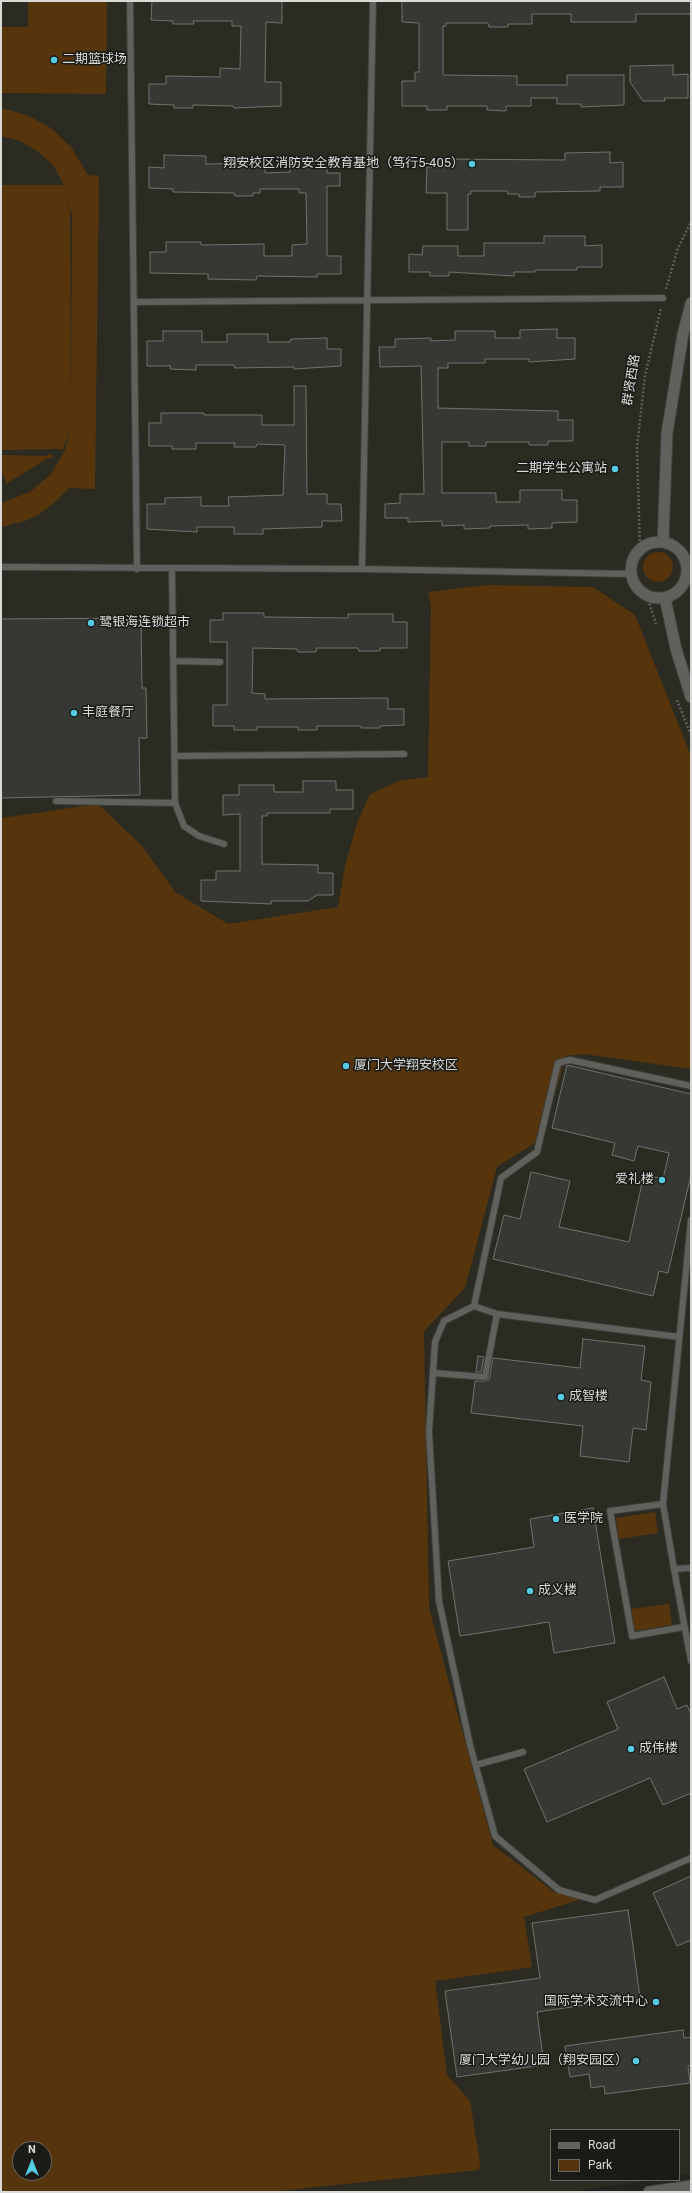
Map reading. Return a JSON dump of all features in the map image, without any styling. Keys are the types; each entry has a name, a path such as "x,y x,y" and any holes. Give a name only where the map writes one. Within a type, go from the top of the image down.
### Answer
{"street":[{"path":"664,542 667,433 683,334 691,303"},
{"path":"664,542 679,550 688,565 685,582 677,592 665,598 656,599 647,596 634,583 631,574 631,565 640,549 651,543 664,542"},
{"path":"665,598 676,649 691,697"},
{"path":"649,2192 691,2186"}],"lane":[{"path":"130,1 135,302 137,568"},
{"path":"362,569 374,1"},
{"path":"135,302 663,298"},
{"path":"1,567 362,569 631,574"},
{"path":"172,569 175,803 184,826 199,836 224,844"},
{"path":"174,661 220,662"},
{"path":"175,756 404,754"},
{"path":"56,801 175,803"},
{"path":"474,1306 501,1178 537,1152 558,1063 570,1060 691,1086"},
{"path":"691,1220 663,1504 683,1627 691,1661"},
{"path":"679,1337 497,1314 474,1306 444,1321 435,1342 429,1432 439,1601 476,1765 495,1836 559,1890 595,1900 691,1858"},
{"path":"433,1373 484,1377 497,1314"},
{"path":"663,1504 610,1511 632,1636 683,1627"},
{"path":"674,1569 691,1568"},
{"path":"476,1765 522,1752"}],"path":[{"name":"群贤西路","path":"640,549 637,447 645,376 663,298 678,248 691,222"}],"shaded area":[{"name":"厦门大学翔安校区","path":"1,1 691,1 691,2174 680,2176 680,2129 550,2129 550,2181 645,2181 568,2192 1,2192"}],"green space":[{"name":"二期篮球场","path":"28,1 107,1 106,94 1,93 1,27 28,27"},
{"path":"1,108 27,115 51,128 71,147 88,175 99,176 95,489 69,488 41,513 25,521 1,527 1,503 30,492 51,474 65,450 70,430 63,449 1,450 1,185 64,185 53,165 37,151 18,140 1,136","holes":["66,189 72,216 71,409 70,210"]},
{"path":"49,454 53,455 51,459 48,458 6,484 1,468 1,455 47,456"},
{"path":"658,552 664,553 672,561 672,573 664,581 658,582 652,581 644,573 643,567 644,561 652,553"},
{"path":"488,585 593,587 635,615 691,756 691,1069 584,1054 566,1056 541,1139 497,1167 465,1288 424,1331 429,1608 493,1845 554,1892 585,1898 524,1917 532,1967 435,1981 447,2075 470,2101 480,2162 479,2170 268,2192 1,2192 1,818 98,804 142,846 175,892 228,924 338,907 345,866 357,823 370,794 399,781 428,777 431,606 428,592"},
{"path":"655,1512 658,1533 619,1539 616,1518"},
{"path":"669,1604 672,1625 634,1631 631,1609"}],"building":[{"path":"152,1 282,1 282,23 266,22 265,82 281,82 281,106 234,108 233,106 193,105 193,108 174,108 174,105 149,104 149,84 166,84 166,76 220,77 220,68 240,69 241,26 232,26 232,21 193,21 194,24 173,24 173,21 151,20"},
{"path":"402,1 691,1 691,14 636,14 636,22 571,22 571,14 532,14 532,24 508,24 508,27 489,27 488,23 446,23 446,26 443,26 443,75 517,76 517,85 567,85 567,75 624,75 624,105 581,107 581,104 557,104 557,98 531,98 531,106 506,106 506,111 487,110 487,106 447,106 447,110 427,110 427,106 402,106 402,81 415,81 415,72 419,72 419,23 402,22"},
{"path":"673,65 673,75 688,74 688,98 664,98 665,101 643,101 630,82 630,66"},
{"path":"610,152 610,163 623,162 623,187 600,187 600,191 535,192 535,197 519,197 519,194 508,194 507,191 471,191 471,194 468,194 468,230 447,230 447,193 426,193 427,167 438,167 439,159 565,160 565,153"},
{"path":"164,155 206,156 206,164 265,163 265,173 290,172 290,163 327,162 327,173 340,173 340,186 327,186 327,256 341,256 341,274 317,274 317,277 257,276 256,280 208,279 208,274 150,273 150,252 166,252 166,242 201,242 201,245 264,244 264,256 292,256 292,245 307,244 306,193 299,193 299,189 260,189 260,193 253,193 253,196 235,196 234,193 173,192 173,189 149,188 149,167 164,168"},
{"path":"544,236 585,236 585,246 602,245 602,267 577,267 577,270 535,270 535,272 514,272 514,276 449,272 449,276 430,276 430,272 409,272 409,254 422,255 423,246 458,246 458,256 484,256 484,243 544,243"},
{"path":"557,329 557,338 575,338 575,359 529,362 529,359 485,359 485,363 448,363 448,368 438,368 438,408 558,411 558,420 573,420 573,441 548,441 548,445 529,445 529,442 486,442 486,446 469,446 469,442 442,442 442,493 496,493 496,502 520,502 520,490 562,490 562,500 577,500 577,522 552,523 552,528 528,529 528,525 490,526 490,528 464,529 464,525 442,526 442,521 408,522 408,518 385,518 385,504 400,503 400,494 424,494 421,366 380,367 379,347 395,347 395,339 431,338 431,341 455,340 455,331 495,331 495,338 520,338 520,330"},
{"path":"163,331 202,331 202,342 227,342 227,334 268,334 268,342 290,342 291,339 327,338 327,349 341,349 341,366 294,369 294,367 235,368 234,365 196,365 196,370 170,369 171,366 147,366 147,341 163,341"},
{"path":"294,386 306,386 307,494 327,494 327,504 341,504 342,521 322,521 322,527 263,529 263,534 234,534 234,527 197,527 197,532 147,529 147,504 165,504 165,498 201,497 201,506 229,506 228,497 283,495 285,445 257,444 256,447 234,447 235,443 196,443 196,449 172,449 172,446 149,446 149,423 161,423 161,413 204,413 204,415 262,415 262,425 294,425"},
{"path":"223,613 264,613 264,617 348,618 348,614 393,614 393,622 407,622 407,648 380,648 380,651 359,651 358,648 317,648 316,652 298,652 297,649 253,648 252,693 265,694 265,699 388,698 388,709 404,709 404,725 380,726 380,728 361,728 361,726 317,726 317,730 298,730 298,727 257,727 257,730 234,730 234,726 213,726 213,705 227,705 227,642 210,642 210,620 223,620"},
{"name":"丰庭餐厅","path":"141,618 142,688 146,688 147,738 139,738 140,795 1,798 1,619"},
{"path":"303,781 336,781 336,790 353,790 353,809 330,809 330,813 267,813 267,816 262,816 262,864 318,865 318,873 333,873 333,895 317,895 308,901 271,901 271,904 201,901 201,880 216,880 216,871 240,871 240,814 223,815 223,795 239,795 239,785 274,785 274,792 303,792"},
{"name":"爱礼楼","path":"567,1065 691,1094 691,1175 668,1273 659,1271 653,1296 493,1259 504,1215 520,1219 531,1172 570,1181 559,1227 629,1242 644,1174 663,1179 669,1153 638,1146 634,1161 612,1155 615,1143 552,1128"},
{"name":"成智楼","path":"583,1339 645,1346 641,1380 651,1382 646,1430 633,1428 629,1462 580,1456 583,1426 471,1413 475,1381 489,1380 493,1358 580,1368"},
{"path":"478,1356 484,1357 481,1372 476,1372"},
{"name":"成义楼","path":"593,1508 615,1643 554,1653 549,1622 460,1636 448,1561 534,1547 530,1519"},
{"name":"成伟楼","path":"664,1677 677,1709 687,1705 691,1714 691,1793 663,1805 650,1778 547,1822 524,1769 618,1729 607,1702"},
{"path":"691,1876 691,1940 677,1946 653,1893"},
{"path":"628,1910 640,1997 537,2012 544,2065 457,2077 445,1991 540,1978 532,1923"},
{"name":"厦门大学幼儿园（翔安园区）","path":"683,2030 684,2038 691,2037 691,2065 688,2066 690,2083 605,2094 604,2086 591,2088 589,2074 570,2077 565,2046"}],"place":[{"name":"二期篮球场","path":"54,60"},
{"name":"翔安校区消防安全教育基地（笃行5-405）","path":"472,164"},
{"name":"二期学生公寓站","path":"615,469"},
{"name":"鹭银海连锁超市","path":"91,623"},
{"name":"丰庭餐厅","path":"74,713"},
{"name":"厦门大学翔安校区","path":"346,1066"},
{"name":"爱礼楼","path":"662,1180"},
{"name":"成智楼","path":"561,1397"},
{"name":"医学院","path":"556,1519"},
{"name":"成义楼","path":"530,1591"},
{"name":"成伟楼","path":"631,1749"},
{"name":"国际学术交流中心","path":"656,2002"},
{"name":"厦门大学幼儿园（翔安园区）","path":"636,2061"}]}
